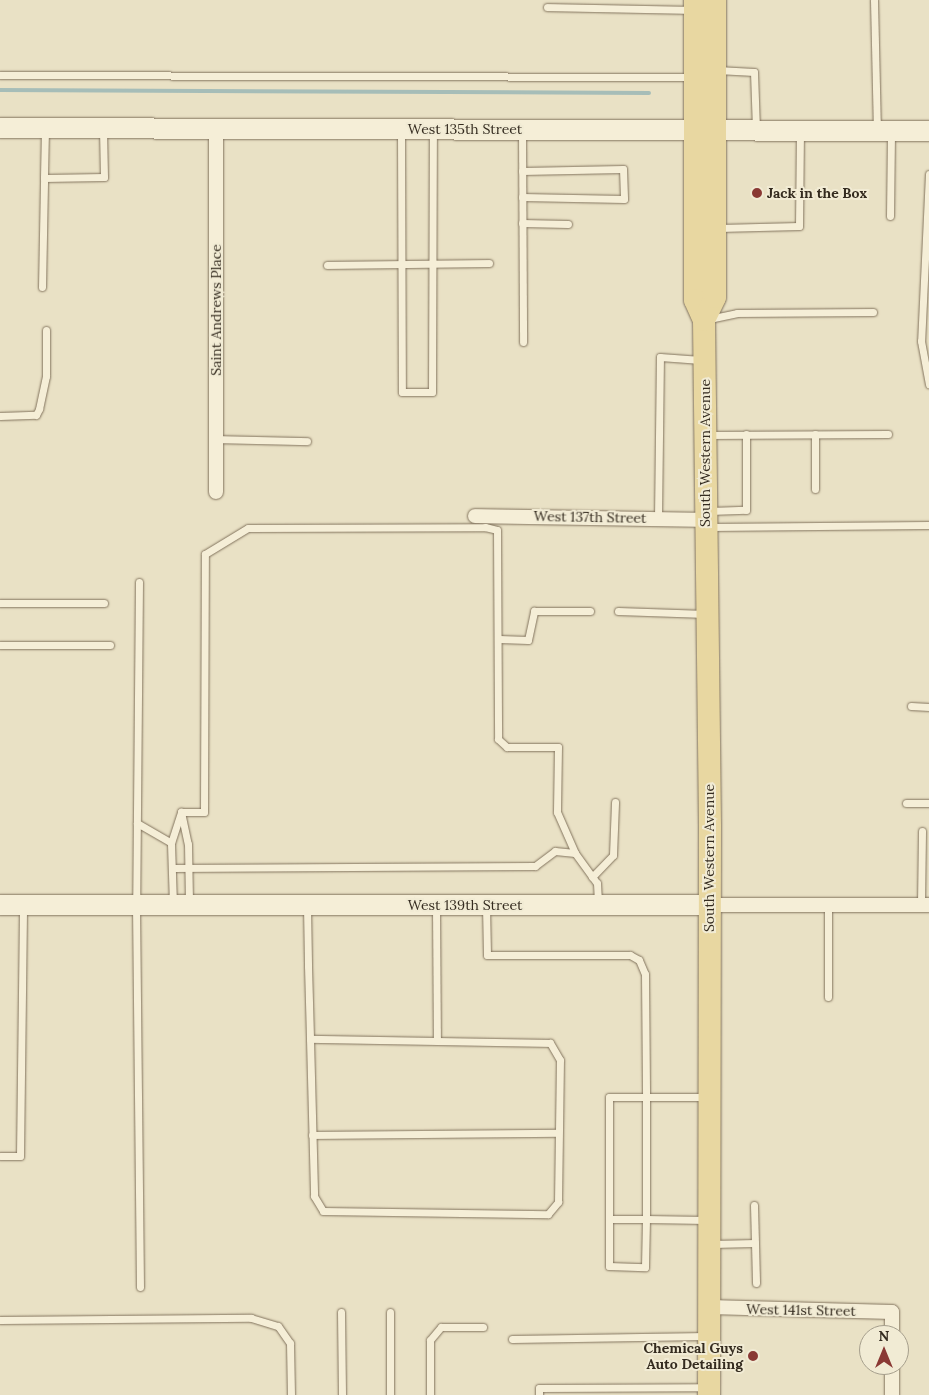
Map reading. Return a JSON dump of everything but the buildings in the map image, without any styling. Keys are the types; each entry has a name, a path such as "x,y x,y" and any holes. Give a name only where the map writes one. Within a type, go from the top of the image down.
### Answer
{"main road":[{"name":"South Western Avenue","path":"709,1391 710,905 704,435 705,360 704,320 694,300 705,130 705,74 715,0"},
{"name":"South Western Avenue","path":"695,5 705,74"},
{"name":"South Western Avenue","path":"704,320 715,297 715,228 705,130"}],"street":[{"name":"West 135th Street","path":"0,128 929,130"},
{"name":"Saint Andrews Place","path":"216,129 216,492"},
{"name":"West 137th Street","path":"475,516 705,519"},
{"name":"West 139th Street","path":"0,905 308,905 437,915 486,905 828,903 925,905"},
{"name":"West 141st Street","path":"709,1307 892,1312 892,1325"},
{"path":"892,1375 892,1395"}],"lane":[{"path":"874,0 890,216"},
{"path":"547,7 695,5"},
{"path":"0,75 705,74 754,72 756,129"},
{"path":"42,287 44,128"},
{"path":"44,178 104,177 103,128"},
{"path":"401,129 402,392 432,392 433,129"},
{"path":"522,129 523,342"},
{"path":"715,228 799,226 800,129"},
{"path":"522,171 623,169 624,199 522,197"},
{"path":"928,178 921,341 929,384"},
{"path":"522,223 568,224"},
{"path":"327,265 489,264"},
{"path":"704,320 737,313 873,312"},
{"path":"0,416 36,415 46,376 46,330"},
{"path":"658,518 660,357 705,360"},
{"path":"705,519 746,510 746,434"},
{"path":"815,434 815,489"},
{"path":"704,435 888,434"},
{"path":"216,439 307,441"},
{"path":"705,519 929,525"},
{"path":"181,812 204,812 205,554 248,528 497,530 498,739 507,747 558,748 557,812 575,853 592,877 598,905"},
{"path":"139,582 136,905 140,1287"},
{"path":"0,603 104,603"},
{"path":"499,639 528,640 534,611 590,611"},
{"path":"618,611 706,614"},
{"path":"0,645 110,645"},
{"path":"911,706 929,707"},
{"path":"592,877 613,855 615,802"},
{"path":"906,803 929,803"},
{"path":"181,812 171,843 172,868 181,905"},
{"path":"181,812 189,868 181,905"},
{"path":"137,822 171,843"},
{"path":"922,831 925,905"},
{"path":"172,868 535,866 555,851 575,853"},
{"path":"828,903 828,997"},
{"path":"0,1156 20,1156 23,905"},
{"path":"308,905 310,1039 314,1196 323,1211 548,1214 558,1202 560,1060 550,1043 310,1039"},
{"path":"486,905 486,955 630,955 639,960 645,974 646,1097 645,1267 608,1266 609,1097 646,1097 709,1097"},
{"path":"437,915 437,1041"},
{"path":"312,1135 558,1133"},
{"path":"754,1205 756,1283"},
{"path":"609,1219 709,1220"},
{"path":"709,1244 755,1243"},
{"path":"341,1312 342,1395"},
{"path":"390,1312 390,1395"},
{"path":"0,1320 251,1318 278,1326 290,1343 291,1395"},
{"path":"430,1395 430,1340 440,1327 483,1327"},
{"path":"512,1339 709,1336"},
{"path":"539,1395 539,1388 709,1391"}],"waterway":[{"path":"0,90 649,93"}],"place":[{"name":"Jack in the Box","path":"757,193"},
{"name":"Chemical Guys Auto Detailing","path":"753,1356"}]}
